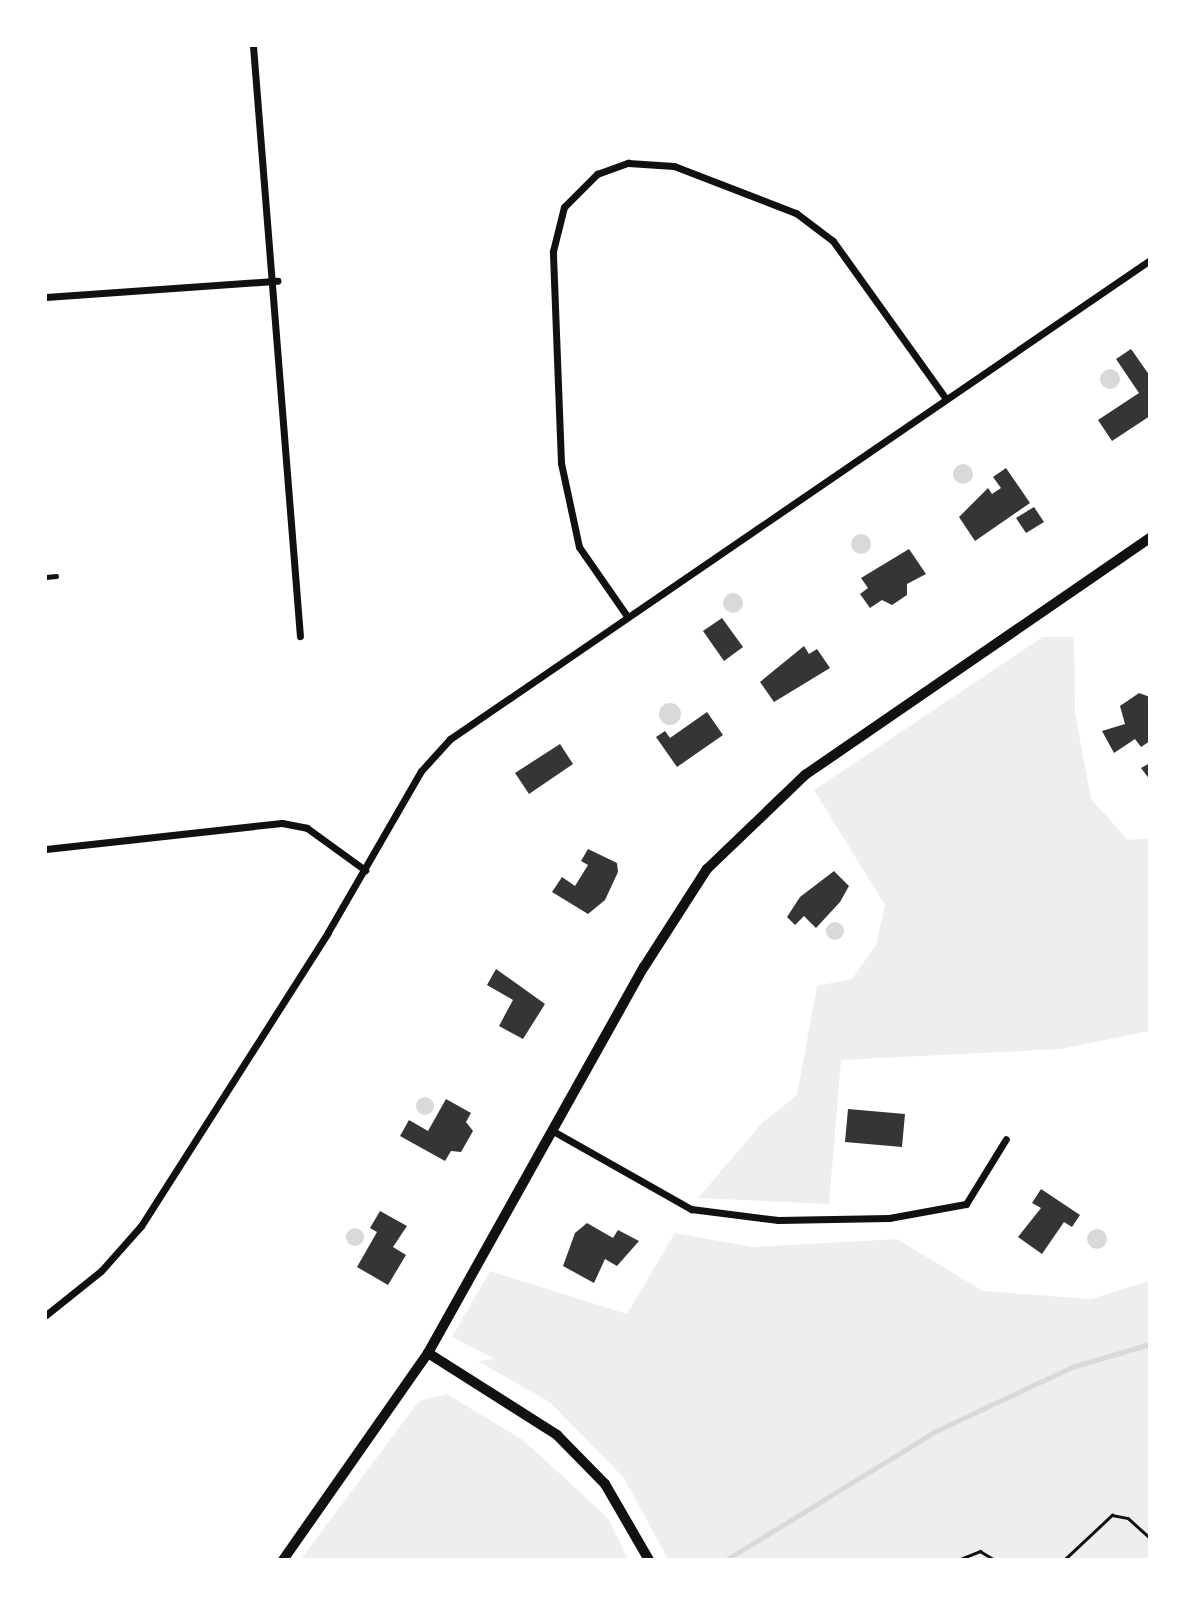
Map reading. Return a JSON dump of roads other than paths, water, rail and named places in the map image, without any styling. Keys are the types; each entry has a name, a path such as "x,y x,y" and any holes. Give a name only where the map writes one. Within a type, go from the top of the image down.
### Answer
{"street":[{"path":"253,46 276,281 300,636"},
{"path":"627,616 579,547 561,463 553,251 564,207 597,174 628,163 674,166 796,212 833,241 946,399"},
{"path":"46,1315 101,1271 141,1226 365,870 431,757 627,616 1150,260"},
{"path":"46,297 276,281"},
{"path":"283,1559 428,1353 684,901 731,842 833,755 1150,538"},
{"path":"46,849 296,824 365,870"},
{"path":"553,1130 691,1209 778,1220 889,1218 965,1204 1006,1139"},
{"path":"428,1353 557,1435 605,1484 649,1559"}],"lane":[{"path":"46,577 56,576"}],"waterway":[{"path":"726,1560 936,1431 1072,1367 1150,1344"}]}
